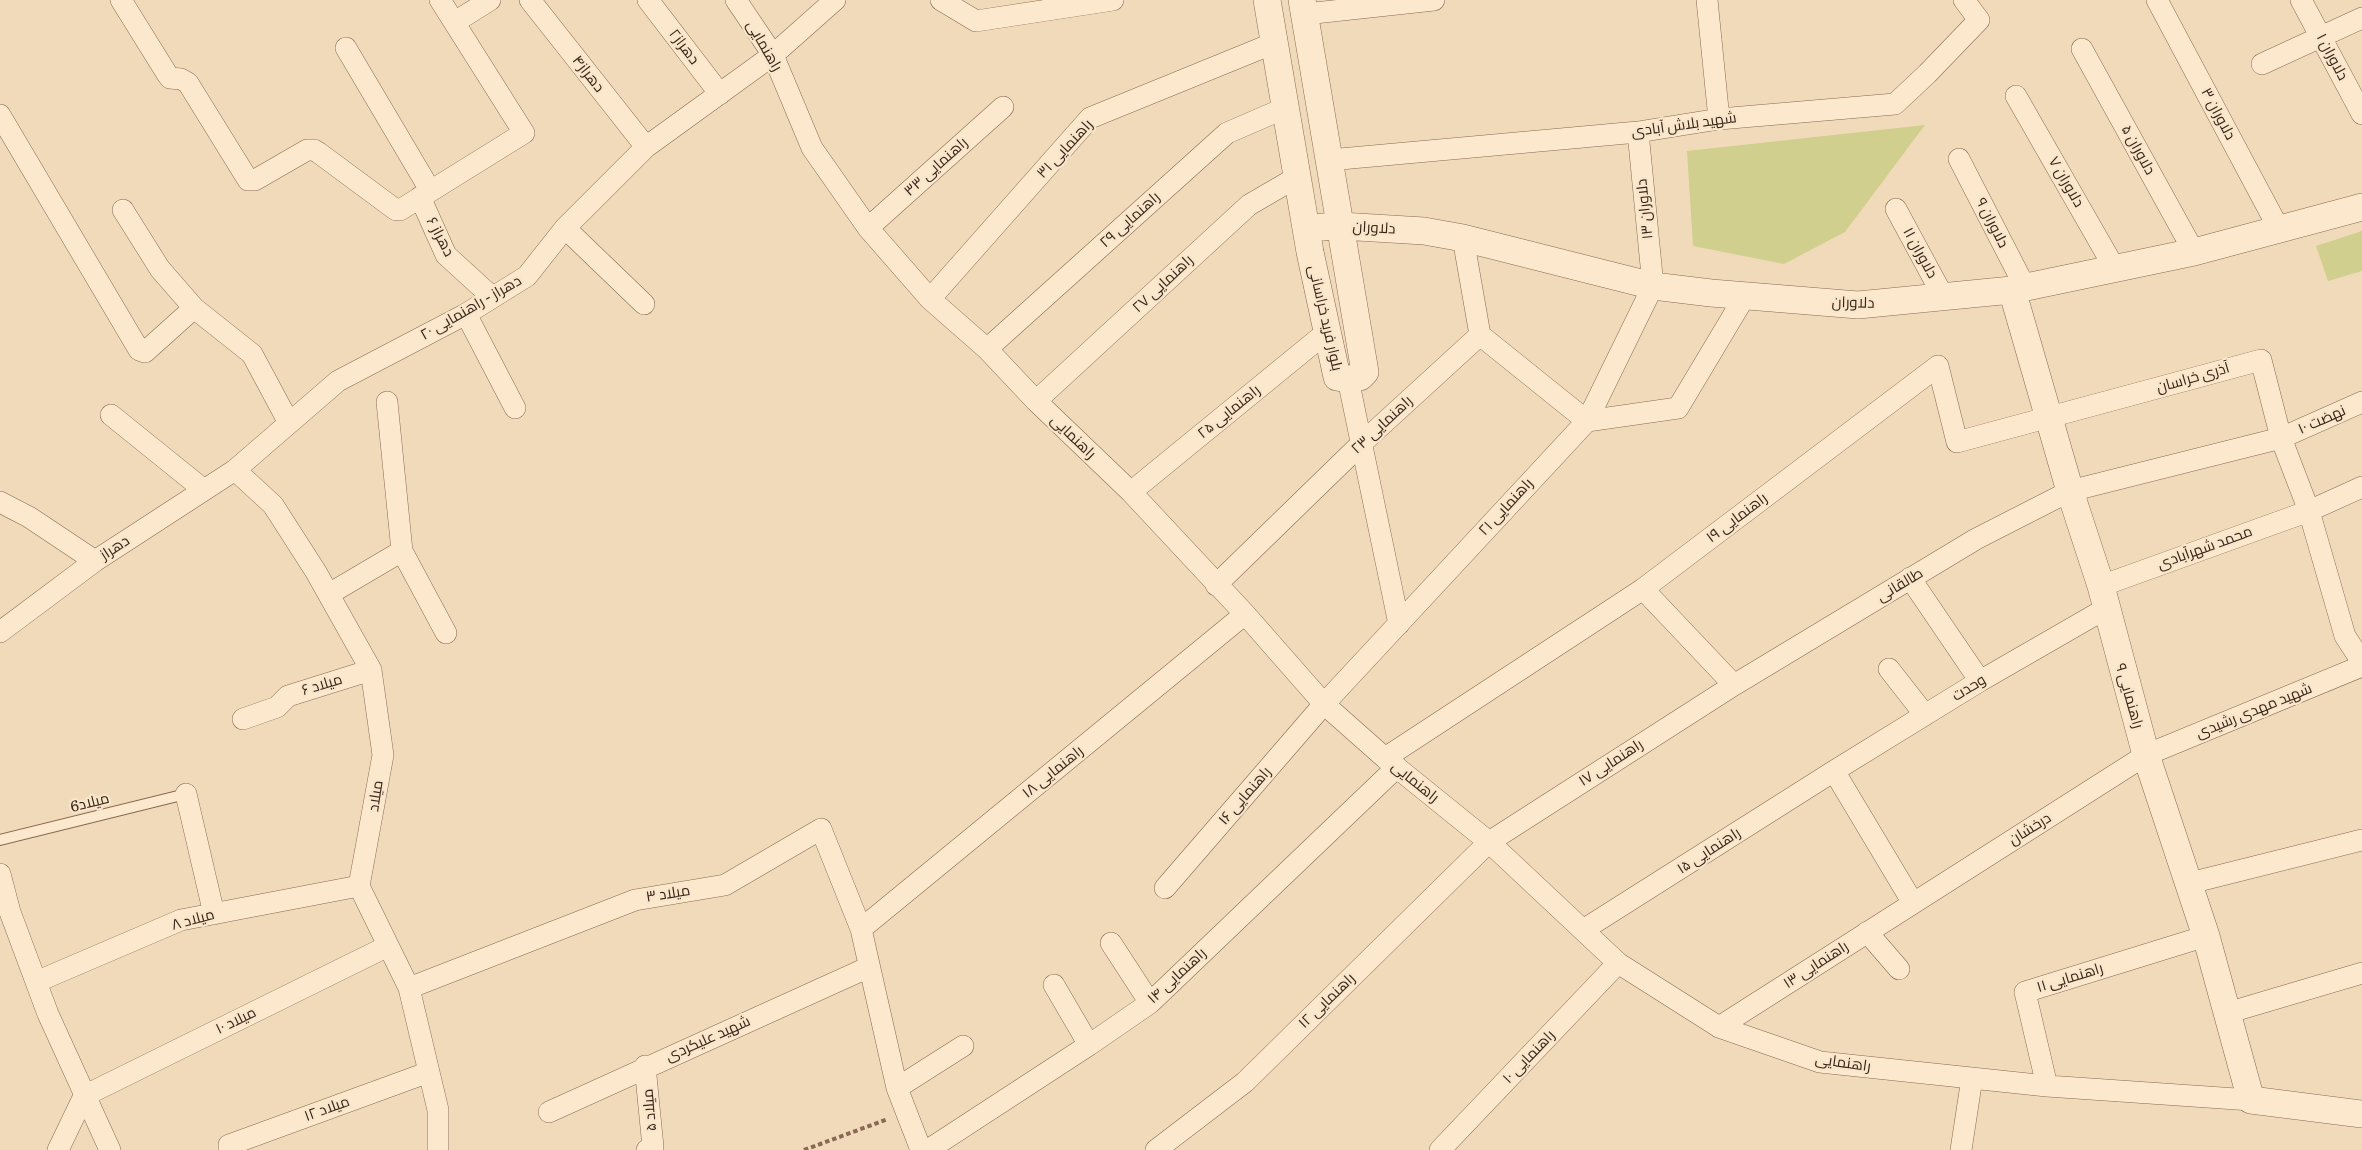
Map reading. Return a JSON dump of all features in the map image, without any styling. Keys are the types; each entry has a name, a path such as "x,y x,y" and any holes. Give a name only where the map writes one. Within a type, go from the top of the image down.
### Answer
{"street":[{"path":"121,0 170,78 181,79 188,83 248,180 255,180 307,150 314,150 396,210 400,210 524,133 440,0"},
{"path":"455,22 490,0"},
{"name":"دهراز۴","path":"530,0 646,147"},
{"name":"دهراز۲","path":"648,0 720,94"},
{"name":"راهنمایی","path":"736,0 773,55 812,148 868,228 930,299 987,349 1036,401 1131,492 1245,614 1324,704 1489,842 1618,963 1719,1027 1820,1062 2047,1086 2251,1100 2362,1114"},
{"name":"دهراز - راهنمایی ۲۰","path":"235,470 338,381 466,314 527,276 565,228 646,147 773,55 835,0"},
{"path":"941,0 976,21 1113,0"},
{"name":"بلوار فرید خراسانی","path":"1267,0 1306,228 1336,377 1348,379 1359,377 1365,372 1304,7"},
{"path":"1304,7 1434,0"},
{"path":"1707,0 1719,119"},
{"name":"شهید بلاش آبادی","path":"1329,160 1638,132 1719,119 1895,104 1928,74 1979,20 1965,0"},
{"name":"دلاوران ۳","path":"2157,0 2279,229"},
{"name":"دلاوران ۱","path":"2301,0 2362,114"},
{"path":"2262,64 2362,18"},
{"name":"راهنمایی ۳۱","path":"930,299 1090,118 1274,44"},
{"name":"دهراز ۶","path":"346,48 425,193 446,255 492,297"},
{"name":"دلاوران ۵","path":"2082,49 2194,252"},
{"name":"دلاوران ۷","path":"2016,96 2115,269"},
{"name":"راهنمایی ۳۳","path":"868,228 1003,107"},
{"name":"راهنمایی ۲۹","path":"987,349 1227,133 1286,108"},
{"path":"0,115 139,350 145,352 194,308"},
{"name":"دلاوران ۱۳","path":"1638,132 1653,286"},
{"name":"دلاوران ۹","path":"1959,159 2018,289"},
{"name":"راهنمایی ۲۷","path":"1036,401 1249,206 1297,177"},
{"name":"دلاوران","path":"1306,228 1341,226 1424,231 1463,238 1653,286 1858,305 2018,289 2194,252 2362,207"},
{"name":"دلاوران ۱۱","path":"1896,209 1944,298"},
{"path":"123,210 160,269 194,308 252,354 289,423"},
{"path":"565,228 644,304"},
{"path":"1463,238 1480,335 1587,421 1678,408 1745,296"},
{"name":"راهنمایی ۲۱","path":"1324,704 1587,421 1653,286"},
{"name":"راهنمایی ۹","path":"2018,289 2048,419 2103,598 2146,755 2206,936 2251,1100"},
{"path":"466,314 515,408"},
{"name":"راهنمایی ۲۵","path":"1131,492 1328,331"},
{"name":"راهنمایی ۲۳","path":"1216,585 1362,443 1480,335"},
{"name":"آذری خراسان","path":"2048,419 2261,360 2281,438"},
{"name":"راهنمایی ۱۹","path":"1391,762 1643,589 1938,366 1957,442 2048,419"},
{"path":"1348,379 1400,624"},
{"path":"387,402 402,551 446,633"},
{"name":"نهضت ۱۰","path":"2070,491 2281,438 2362,402"},
{"path":"111,415 204,490"},
{"path":"2281,438 2309,511 2345,636 2362,664"},
{"name":"دهراز","path":"0,632 95,561 235,470"},
{"name":"میلاد","path":"235,470 273,505 329,594 371,670 383,755 359,886"},
{"name":"محمد شهرآبادی","path":"2103,598 2362,487"},
{"name":"طالقانی","path":"1734,685 1976,539 2070,491"},
{"path":"0,502 29,517 95,561"},
{"path":"329,594 402,551"},
{"path":"1910,578 1980,681"},
{"path":"1643,589 1734,685"},
{"name":"وحدت","path":"1834,771 1980,681 2103,598"},
{"name":"راهنمایی ۱۸","path":"861,930 1245,614"},
{"name":"شهید مهدی رشیدی","path":"2146,755 2362,664"},
{"path":"1889,669 1925,715"},
{"name":"میلاد ۶","path":"243,719 277,707 288,696 371,670"},
{"name":"راهنمایی ۱۷","path":"1489,842 1734,685"},
{"name":"راهنمایی ۱۶","path":"1165,888 1324,704"},
{"name":"درخشان","path":"1913,903 2146,755"},
{"name":"راهنمایی ۱۴","path":"928,1150 1150,1003 1391,762"},
{"path":"1834,771 1913,903"},
{"name":"راهنمایی ۱۵","path":"1583,930 1834,771"},
{"path":"186,794 214,914"},
{"name":"میلاد ۳","path":"409,988 635,900 725,885 821,829 861,930"},
{"path":"2190,883 2362,840"},
{"name":"راهنمایی ۱۲","path":"1156,1150 1245,1082 1489,842"},
{"path":"0,874 10,912 36,982 110,1150"},
{"path":"359,886 409,988 438,1110 438,1150"},
{"name":"میلاد ۸","path":"36,982 182,921 359,886"},
{"name":"راهنمایی ۱۳","path":"1719,1027 1913,903"},
{"path":"861,930 897,1088 921,1150"},
{"path":"1867,932 1899,969"},
{"name":"راهنمایی ۱۱","path":"2047,1086 2025,992 2206,936"},
{"path":"1111,942 1150,1003"},
{"name":"میلاد ۱۰","path":"84,1095 388,946"},
{"name":"راهنمایی ۱۰","path":"1440,1150 1618,963"},
{"name":"شهید علیکردی","path":"549,1112 645,1066 869,968"},
{"path":"2227,1012 2362,973"},
{"path":"1054,985 1089,1045"},
{"path":"897,1088 963,1046"},
{"name":"میلاد ۵","path":"645,1066 653,1147 647,1150"},
{"name":"میلاد ۱۲","path":"229,1150 230,1145 429,1072"},
{"path":"1961,1150 1972,1078"},
{"path":"58,1150 84,1095"}],"lane":[{"name":"میلاد6","path":"0,840 186,794"}],"path":[{"path":"804,1150 905,1112"}],"shaded area":[{"path":"1925,125 1845,232 1784,264 1693,246 1687,151"},
{"path":"2362,231 2362,271 2328,281 2316,246"}]}
